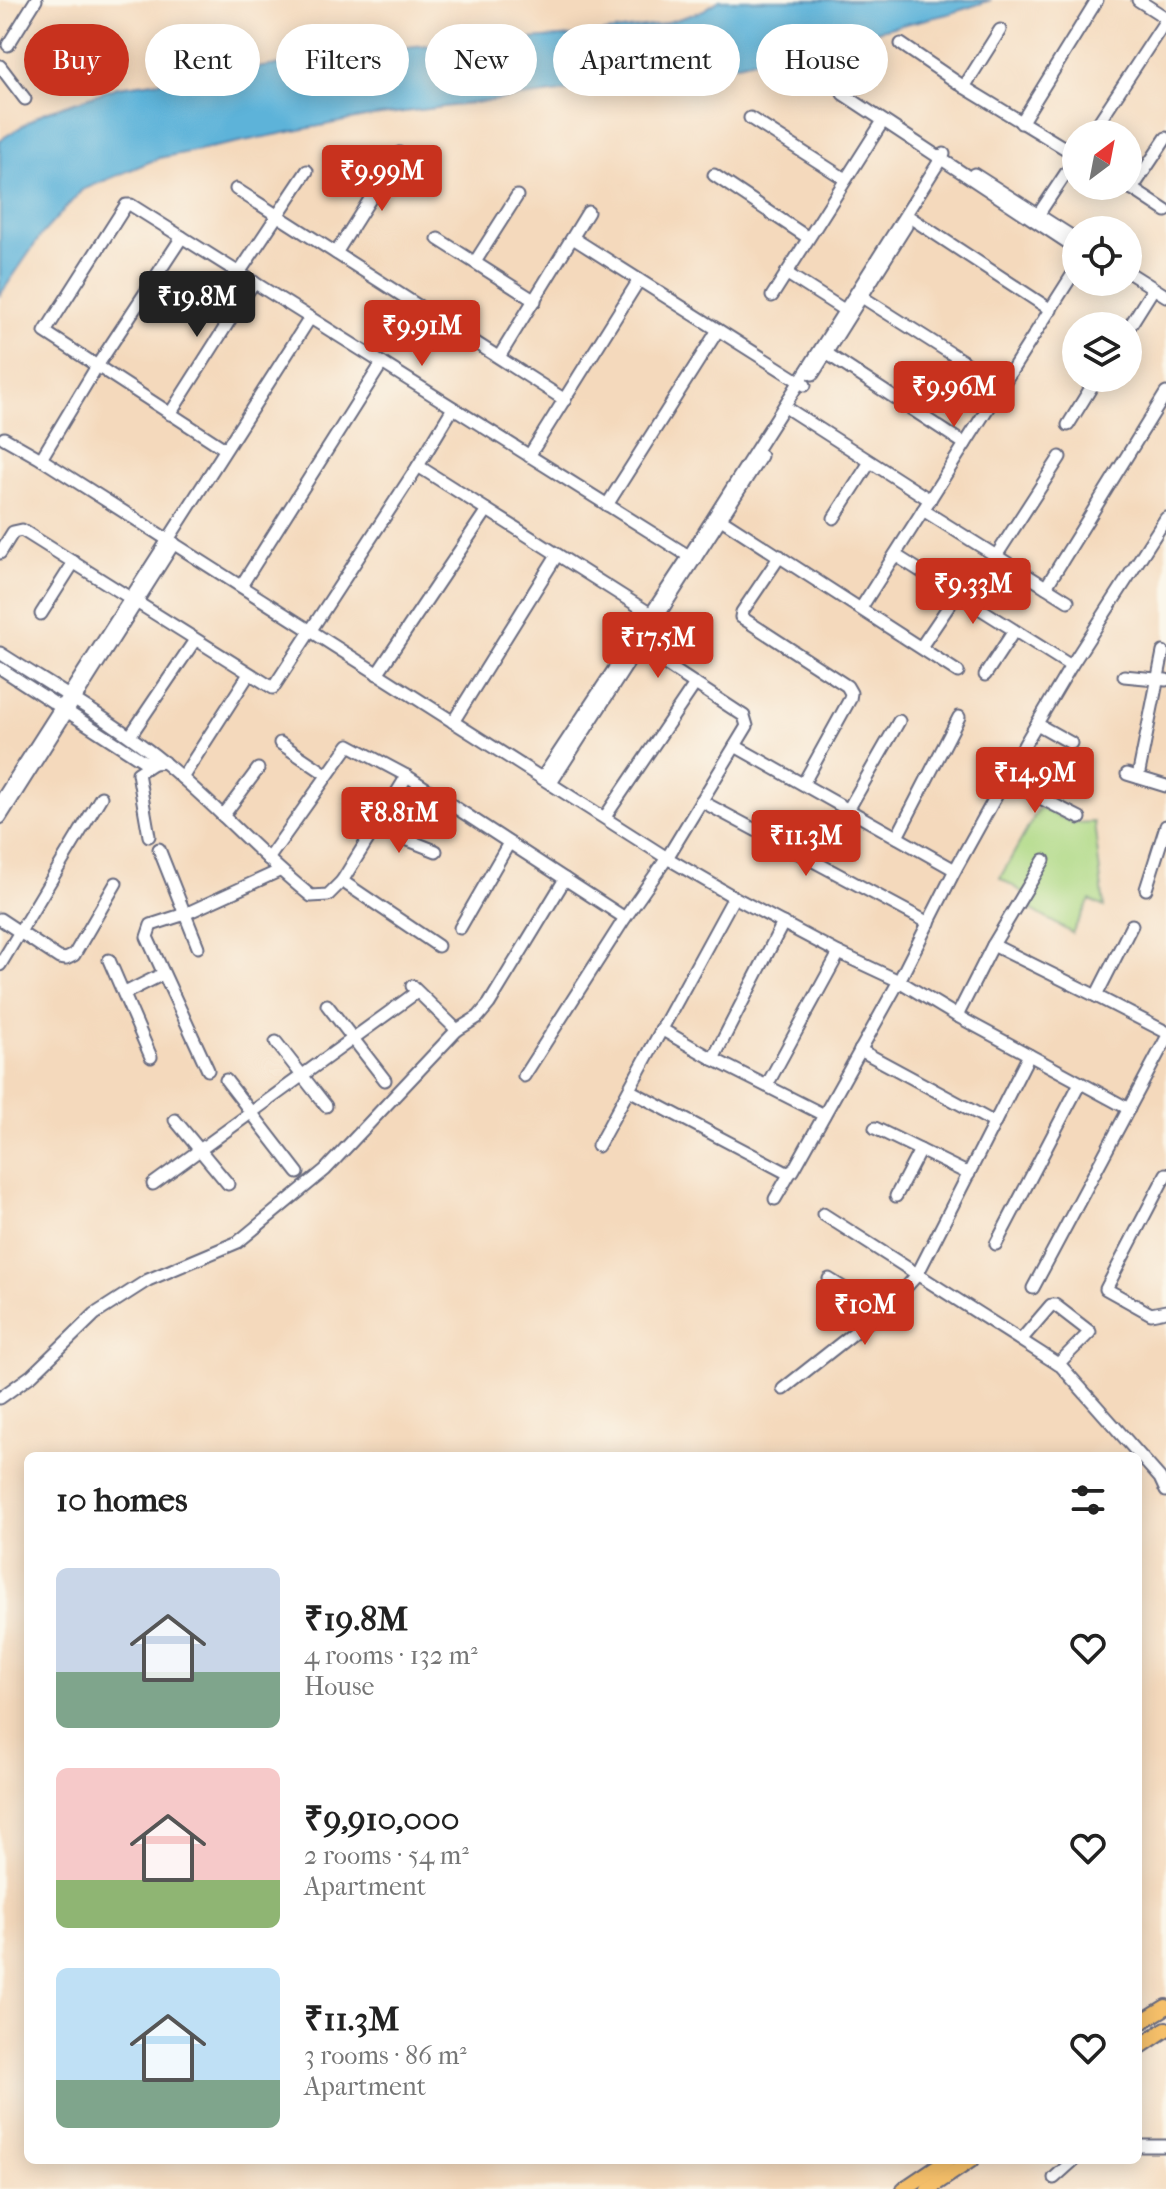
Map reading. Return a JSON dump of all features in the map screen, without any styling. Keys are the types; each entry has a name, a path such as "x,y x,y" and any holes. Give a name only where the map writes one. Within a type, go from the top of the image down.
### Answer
{"main road":[{"path":"1142,2022 1166,2007"},
{"path":"1142,2045 1166,2029"},
{"path":"904,2189 941,2164"},
{"path":"928,2189 965,2164"}],"street":[{"path":"8,45 36,0"},
{"path":"1021,123 1097,0"},
{"path":"1100,120 1166,19 1138,0"},
{"path":"964,87 1000,30"},
{"path":"901,44 1062,148"},
{"path":"0,66 25,99"},
{"path":"846,96 883,121"},
{"path":"750,118 845,179"},
{"path":"772,296 883,121 889,118 944,159 1062,238"},
{"path":"1142,171 1166,138"},
{"path":"336,253 399,153"},
{"path":"692,558 721,519 790,410 802,383 826,353 862,297 944,159"},
{"path":"547,780 692,558 844,310 944,159"},
{"path":"239,273 307,171"},
{"path":"714,175 807,237"},
{"path":"1036,218 1062,178"},
{"path":"236,189 565,400"},
{"path":"475,262 517,196"},
{"path":"1142,196 1166,211"},
{"path":"225,449 48,335 46,328 122,207 131,205 692,558"},
{"path":"499,357 588,212"},
{"path":"911,218 1051,310"},
{"path":"1036,218 1062,232"},
{"path":"41,459 97,366 182,237"},
{"path":"573,238 802,383"},
{"path":"438,239 535,301"},
{"path":"786,273 844,310"},
{"path":"529,456 639,280"},
{"path":"1142,281 1166,296"},
{"path":"170,414 254,282"},
{"path":"1142,289 1166,304"},
{"path":"861,608 1062,292"},
{"path":"1139,312 1150,294"},
{"path":"862,297 1002,386"},
{"path":"0,802 133,600 310,318"},
{"path":"607,505 718,330"},
{"path":"826,353 965,444"},
{"path":"241,586 382,363"},
{"path":"1068,425 1088,392"},
{"path":"1046,587 1166,393"},
{"path":"0,553 17,529 74,562 269,688 276,686 453,408"},
{"path":"790,410 870,462 996,556 1068,601"},
{"path":"4,438 667,858 839,953 899,981 1129,1109"},
{"path":"996,556 1060,457"},
{"path":"834,518 870,462"},
{"path":"418,466 654,616"},
{"path":"377,674 487,510"},
{"path":"775,1199 899,981 955,870 1037,724 1166,518"},
{"path":"721,519 958,672"},
{"path":"453,722 557,555"},
{"path":"895,555 1071,666"},
{"path":"780,556 741,617 847,686 851,693 803,784"},
{"path":"41,614 74,562"},
{"path":"921,647 957,594"},
{"path":"985,675 1014,631"},
{"path":"130,736 195,640"},
{"path":"524,1076 667,858 747,726 744,716 635,645"},
{"path":"1163,652 1162,680 1132,776 1166,786"},
{"path":"0,653 142,760 158,763"},
{"path":"0,668 130,736 158,763 182,778 279,871 311,896 328,895 342,881 407,776"},
{"path":"182,778 249,674"},
{"path":"1124,676 1162,680"},
{"path":"605,817 695,684"},
{"path":"0,818 67,703"},
{"path":"897,837 959,717"},
{"path":"848,810 899,721"},
{"path":"1037,724 1071,743"},
{"path":"280,743 326,774"},
{"path":"268,859 349,745 407,776 625,918"},
{"path":"735,746 955,870"},
{"path":"149,836 138,773 158,763"},
{"path":"223,816 258,769"},
{"path":"1005,780 1080,818"},
{"path":"0,965 101,797"},
{"path":"701,801 929,923"},
{"path":"1146,889 1166,826"},
{"path":"375,827 436,851"},
{"path":"460,928 509,843"},
{"path":"159,849 198,947"},
{"path":"957,1016 993,945 1044,860"},
{"path":"208,1070 163,974 147,931 151,925 185,914 279,871"},
{"path":"0,1398 32,1375 95,1314 148,1280 238,1242 325,1170 457,1030 478,1017 489,1004 565,879"},
{"path":"342,881 438,946"},
{"path":"0,919 59,958 66,959 74,955 116,883"},
{"path":"598,1146 734,897"},
{"path":"713,1059 783,923"},
{"path":"1096,996 1132,925"},
{"path":"993,945 1166,1032"},
{"path":"767,1085 839,953"},
{"path":"109,960 151,1057"},
{"path":"125,993 163,974"},
{"path":"153,1184 415,989 457,1030"},
{"path":"327,1005 385,1080"},
{"path":"661,1029 824,1115"},
{"path":"1033,1288 1166,1039"},
{"path":"276,1042 326,1106"},
{"path":"860,1050 995,1123"},
{"path":"783,1389 882,1312 917,1275 1029,1055"},
{"path":"226,1080 298,1173"},
{"path":"996,1244 1080,1083"},
{"path":"629,1090 790,1173"},
{"path":"175,1120 228,1184"},
{"path":"875,1128 969,1174"},
{"path":"896,1196 920,1150"},
{"path":"1166,1174 1106,1289 1151,1314 1166,1311"},
{"path":"823,1214 1054,1358 1137,1452"},
{"path":"829,1279 882,1312"},
{"path":"1029,1342 1051,1305 1055,1305 1090,1332 1054,1358"},
{"path":"1142,1458 1160,1478 1166,1491"},
{"path":"1142,2146 1166,2146"},
{"path":"1054,2178 1070,2164"}],"green space":[{"path":"1039,808 1074,823 1094,822 1104,907 1090,900 1072,933 1027,907 1032,898 1000,878"}],"water":[{"path":"720,0 991,0 888,28 888,24 756,24 756,60 740,63 740,24 662,24 700,12"},
{"path":"553,37 553,93 537,95 537,38"},
{"path":"425,45 425,96 530,96 365,117 159,158 82,190 42,234 0,295 0,140 43,113 92,96 129,96 129,85 145,83 145,96 260,96 260,67 276,65 276,96 409,96 409,47"}]}
